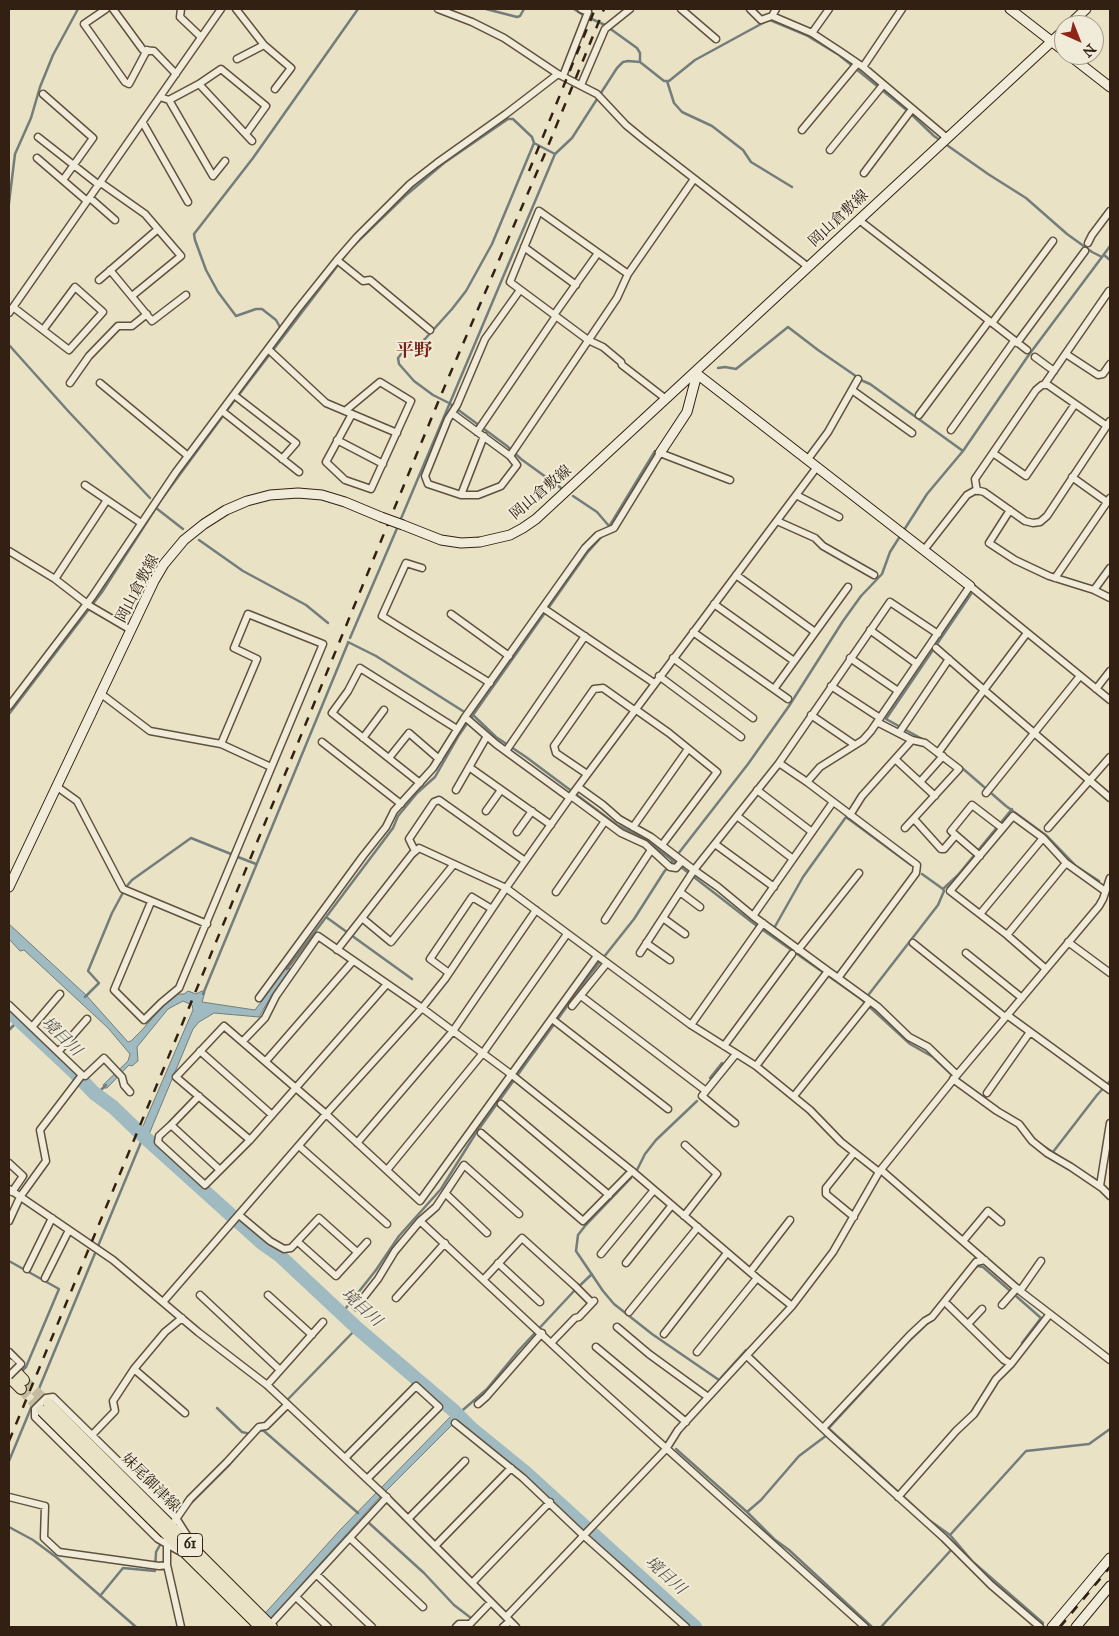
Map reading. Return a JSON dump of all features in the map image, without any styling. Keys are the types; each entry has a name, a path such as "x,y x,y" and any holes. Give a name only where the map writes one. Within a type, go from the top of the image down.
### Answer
{"main road":[{"path":"1010,9 1052,41"},
{"name":"岡山倉敷線","path":"9,887 154,582 164,564 184,540 226,510 270,495 298,493 322,495 345,502 440,540 461,543 480,542 498,539 523,528 548,508 666,398 696,373 807,266 1052,41"},
{"path":"1082,65 1110,87"},
{"path":"660,453 687,412 696,373 970,586"},
{"path":"9,1377 22,1385 14,1365"},
{"name":"妹尾御津線","path":"45,1407 265,1624"},
{"path":"1052,1627 1110,1558"},
{"path":"1076,1627 1110,1586"}],"street":[{"path":"106,9 84,24 125,82 130,84 146,50"},
{"path":"113,9 143,50 154,50 176,74"},
{"path":"181,9 180,18 201,37"},
{"path":"9,313 221,9"},
{"path":"236,9 264,45 291,68 275,89"},
{"path":"438,9 472,22 504,38 560,75 599,96 626,124 807,266"},
{"path":"9,706 90,606 140,523 188,456 224,413 270,352 282,330 339,262 357,237 410,184 437,162 560,75 587,16 588,12 581,9"},
{"path":"581,85 608,27 630,9"},
{"path":"681,9 716,39"},
{"path":"750,9 761,20 774,17 812,33 884,85 944,140"},
{"path":"774,17 776,9"},
{"path":"812,33 829,9"},
{"path":"802,130 851,71 860,66 902,9"},
{"path":"238,59 264,45"},
{"path":"169,100 199,84 221,69 266,106 246,134"},
{"path":"199,84 252,141"},
{"path":"830,150 884,85"},
{"path":"43,94 93,138 63,180"},
{"path":"160,97 169,100 213,176 225,161"},
{"path":"864,173 912,109"},
{"path":"143,123 188,202"},
{"path":"38,137 73,166 145,214 181,256 132,296"},
{"path":"36,158 115,220"},
{"path":"512,453 618,298 628,274 694,179"},
{"path":"628,274 539,211 510,282 588,340 603,347 622,365 666,398"},
{"path":"1088,243 1110,211"},
{"path":"859,220 1027,350"},
{"path":"99,280 158,229"},
{"path":"919,416 1053,241"},
{"path":"524,247 576,285"},
{"path":"951,430 1086,251"},
{"path":"480,428 598,253"},
{"path":"339,262 363,281 370,280 430,330"},
{"path":"110,270 152,321 186,295"},
{"path":"13,307 69,350 103,312 75,287 43,330"},
{"path":"455,410 480,428 484,436 512,453 517,465 501,486 478,495 461,495 428,484 425,476 485,339 520,290"},
{"path":"977,491 975,479 1036,390 1044,385 1110,292"},
{"path":"70,383 89,356 118,326 132,326 147,314"},
{"path":"270,352 326,403 397,433"},
{"path":"1066,354 1098,375 1103,374 1110,364"},
{"path":"1034,357 1054,371"},
{"path":"808,459 828,432 858,379"},
{"path":"345,411 380,382 411,401 371,489 345,480 326,462 352,414"},
{"path":"100,383 188,456"},
{"path":"924,550 967,496 977,491 984,492 1025,521 1040,522 1046,516 1109,423 1075,404 1048,385 1044,385"},
{"path":"852,390 912,433"},
{"path":"236,397 296,443 282,459"},
{"path":"993,453 1026,476 1075,404"},
{"path":"224,413 299,472"},
{"path":"461,495 484,436"},
{"path":"337,440 383,464"},
{"path":"259,998 386,827 394,811 434,768 457,729 468,717 509,656 545,610 585,548 593,539 614,528 660,453 730,480"},
{"path":"163,1302 326,1114 422,1008 450,973 506,888 573,793 817,466"},
{"path":"1055,578 1109,500 1072,477"},
{"path":"85,485 140,523"},
{"path":"796,495 839,517"},
{"path":"54,579 107,500"},
{"path":"1010,510 989,543 1015,560 1055,578 1094,590 1110,598"},
{"path":"777,521 815,538 823,546 874,575"},
{"path":"9,550 54,579 90,606 131,630"},
{"path":"422,568 406,563 382,616 490,683"},
{"path":"1094,590 1110,568"},
{"path":"736,575 815,632"},
{"path":"774,689 848,586"},
{"path":"807,782 820,767 863,740 970,586 1110,700"},
{"path":"640,953 692,874 779,764 890,602 938,634"},
{"path":"714,604 794,661"},
{"path":"545,610 654,683"},
{"path":"151,902 114,990 144,1020 179,988 323,644 248,614 234,648 257,659 221,744"},
{"path":"451,614 509,656"},
{"path":"870,630 917,664"},
{"path":"693,632 788,699"},
{"path":"920,782 984,690 1027,633"},
{"path":"507,750 585,636"},
{"path":"936,648 1110,798"},
{"path":"673,658 753,718"},
{"path":"850,658 898,691"},
{"path":"901,730 949,659"},
{"path":"420,783 332,713 348,691 360,668 457,729"},
{"path":"1096,689 1110,671"},
{"path":"659,676 741,737"},
{"path":"987,791 1080,676"},
{"path":"831,686 878,720 901,730 912,740 925,743 959,769 905,828"},
{"path":"587,774 556,753 554,746 594,689 603,688 717,772 662,845"},
{"path":"100,694 150,732 221,744 271,767"},
{"path":"363,738 384,710"},
{"path":"812,715 855,745"},
{"path":"468,717 487,736 573,793 621,833 645,844 668,866 676,868 678,860"},
{"path":"389,758 409,734 439,759"},
{"path":"456,790 487,736"},
{"path":"850,814 862,796 912,740"},
{"path":"322,742 401,804"},
{"path":"633,827 688,749"},
{"path":"1048,828 1110,757"},
{"path":"895,759 935,796"},
{"path":"779,764 807,782 917,865 916,873 838,978"},
{"path":"469,767 551,825"},
{"path":"56,786 77,801 124,890 207,924"},
{"path":"486,811 501,790"},
{"path":"757,790 812,832"},
{"path":"573,793 603,805 619,819 662,845 692,874 718,887 761,926 772,930 795,952 826,974 838,978 909,1037 928,1047 955,1077 997,1111 1018,1124 1032,1141 1047,1153 1101,1184 1110,1196"},
{"path":"415,851 410,839 434,802 439,800 525,861"},
{"path":"752,916 834,802"},
{"path":"977,854 951,831 972,804 999,827"},
{"path":"516,832 532,811"},
{"path":"737,816 793,859"},
{"path":"1046,969 950,891 977,854 999,827 1013,816 1043,838 1066,864 1105,891"},
{"path":"914,819 941,849 944,849 955,836"},
{"path":"556,892 605,821"},
{"path":"980,914 1043,838"},
{"path":"715,844 774,887"},
{"path":"337,950 418,848 506,888 691,1025 756,1066 810,1110 841,1142 880,1171 985,1260 1015,1291 1110,1360"},
{"path":"605,920 651,850"},
{"path":"362,918 391,942 454,864"},
{"path":"1007,936 1066,864"},
{"path":"724,1046 795,952 859,873"},
{"path":"503,1627 508,1619 586,1533 666,1449 678,1430 792,1306 833,1252 880,1171 955,1077 1099,906 1110,878"},
{"path":"680,892 700,907"},
{"path":"450,973 430,959 472,897 492,910"},
{"path":"357,1143 454,1031 536,910"},
{"path":"663,918 685,934"},
{"path":"691,1025 761,926"},
{"path":"387,1170 483,1053 568,934"},
{"path":"243,1041 264,1018 276,996 318,936 422,1008 515,1077 632,1171 792,1306"},
{"path":"1068,942 1110,973"},
{"path":"646,943 670,960"},
{"path":"913,943 1006,1016 1106,1087"},
{"path":"966,953 1022,998"},
{"path":"572,1006 602,959"},
{"path":"250,1140 176,1077 224,1026 296,1087 420,1201 602,959"},
{"path":"266,1061 354,961"},
{"path":"756,1066 826,974"},
{"path":"198,1096 172,1125 159,1136 158,1142 205,1185 250,1140 386,984"},
{"path":"32,1027 60,994"},
{"path":"580,996 706,1091"},
{"path":"794,1096 868,1001"},
{"path":"9,1005 82,1076"},
{"path":"58,1052 88,1019"},
{"path":"555,1021 668,1109"},
{"path":"987,1093 1030,1032"},
{"path":"200,1051 271,1114"},
{"path":"735,1123 702,1096 736,1054"},
{"path":"9,1221 20,1197 46,1161 40,1130 76,1082 104,1058 118,1073 130,1092"},
{"path":"501,1104 609,1195"},
{"path":"1101,1184 1110,1123"},
{"path":"172,1125 220,1170"},
{"path":"481,1133 583,1221 632,1171"},
{"path":"684,1216 717,1174 685,1145"},
{"path":"299,1146 388,1224"},
{"path":"854,1153 826,1188 826,1194 854,1217"},
{"path":"9,1163 23,1176 10,1190 101,1251 267,1385 368,1479 516,1627"},
{"path":"356,1307 395,1251 446,1194 464,1165 518,1214"},
{"path":"601,1254 654,1190"},
{"path":"446,1194 487,1233"},
{"path":"626,1263 672,1206"},
{"path":"963,1241 988,1211 1001,1222"},
{"path":"27,1269 52,1218"},
{"path":"237,1218 270,1241 284,1248 291,1248 319,1218 357,1252"},
{"path":"750,1272 790,1220"},
{"path":"420,1221 666,1449 789,1557 865,1627"},
{"path":"630,1312 698,1227"},
{"path":"45,1278 69,1230"},
{"path":"484,1279 522,1238 593,1302 551,1343"},
{"path":"298,1242 336,1276 367,1242"},
{"path":"396,1298 445,1243"},
{"path":"664,1334 728,1253"},
{"path":"826,1429 910,1335 932,1317 976,1262 985,1260"},
{"path":"1002,1305 1040,1262"},
{"path":"498,1263 540,1302"},
{"path":"697,1352 757,1278"},
{"path":"200,1295 280,1370"},
{"path":"268,1295 312,1335"},
{"path":"948,1305 1004,1360 1011,1364"},
{"path":"968,1324 982,1309"},
{"path":"900,1495 956,1431 974,1414 996,1379 1011,1364 1049,1315"},
{"path":"92,1435 115,1411 113,1401 134,1369 165,1332 182,1318"},
{"path":"267,1385 323,1322"},
{"path":"617,1327 648,1354 708,1397"},
{"path":"478,1404 486,1397 539,1331"},
{"path":"596,1347 686,1422"},
{"path":"9,1352 21,1364 14,1365 9,1377"},
{"path":"747,1356 900,1495 991,1586 1040,1627"},
{"path":"134,1369 185,1413"},
{"path":"345,1458 416,1386 439,1407 368,1479"},
{"path":"194,1555 170,1531 92,1435 53,1396 46,1398 35,1409 35,1417 158,1539 170,1531 190,1499 285,1402"},
{"path":"456,1423 586,1533 686,1627"},
{"path":"408,1519 465,1460"},
{"path":"435,1546 511,1468"},
{"path":"265,1624 296,1597 317,1575 350,1538 383,1494"},
{"path":"9,1497 45,1506 44,1538 59,1552 155,1566 166,1565"},
{"path":"472,1584 550,1502"},
{"path":"170,1531 166,1565 181,1627"},
{"path":"350,1538 423,1607"},
{"path":"317,1575 372,1627"},
{"path":"296,1597 328,1627"},
{"path":"456,1627 459,1624 470,1624 491,1602"}],"water":[{"path":"9,924 86,995 128,1042 142,1030 164,1005 178,994 184,994 188,991 196,994 202,991 205,992 202,1002 255,1010 287,967 290,969 259,1017 214,1013 199,1022 193,1029 147,1139 140,1133 193,1010 192,1005 183,1001 168,1009 137,1047 138,1061 132,1066 129,1065 107,1088 104,1088 103,1085 128,1061 130,1054 108,1028 24,950 20,951 9,939"},
{"path":"455,1412 460,1417 380,1497 263,1627 250,1627 269,1609 340,1530"}],"waterway":[{"path":"9,203 15,154 31,118 40,87 53,55 78,9"},
{"path":"281,329 276,320 262,309 256,309 236,316 218,292 206,270 194,234 253,158 358,9"},
{"path":"486,9 517,17 520,16 524,9"},
{"path":"574,9 605,25 637,48 640,53 640,62"},
{"path":"160,499 351,248 405,196 444,163 508,119 513,119 532,137 534,143 555,154 572,138 617,68 623,62 640,62 664,81 669,81 695,60 772,18"},
{"path":"770,20 806,35 839,55 909,112 934,136 1026,198 1067,234 1092,252 1102,257 1110,246"},
{"path":"667,81 674,103 682,112 712,126 743,150 751,162 792,187"},
{"path":"534,143 492,244 466,291 425,339 402,353 398,358 399,364 414,381 433,395 449,403 561,488"},
{"path":"400,521 555,154"},
{"path":"1104,255 1110,260"},
{"path":"342,1313 376,1270 399,1236 441,1189 476,1133 588,977 634,919 664,872 748,764 789,706 843,621 861,596 882,574 890,552 927,494 963,451 1028,356 1102,257"},
{"path":"718,368 736,369 788,327 963,451"},
{"path":"9,345 150,498"},
{"path":"607,530 655,451"},
{"path":"573,496 597,512 609,526"},
{"path":"9,714 102,592 161,500"},
{"path":"156,508 183,529"},
{"path":"350,638 398,526"},
{"path":"287,969 393,828 398,816 417,793 435,777 459,735 587,553 604,534"},
{"path":"199,540 243,571 306,605 328,623"},
{"path":"924,740 886,719 971,594"},
{"path":"348,642 376,656 466,713"},
{"path":"203,994 348,643"},
{"path":"473,715 496,737 617,825 645,839 753,923 861,999 910,1044 933,1057 952,1075"},
{"path":"961,767 1006,806 1047,836 1076,866 1099,881"},
{"path":"866,998 938,905 944,891 943,889 958,875 1012,809"},
{"path":"773,930 803,877 846,817 911,865"},
{"path":"85,997 99,983 88,971 112,913 126,887 132,880 191,838 231,854"},
{"path":"238,857 256,864"},
{"path":"922,874 943,889"},
{"path":"326,917 412,979"},
{"name":"境目川","path":"9,1011 94,1093 113,1107 262,1243 279,1255 357,1328 453,1410 472,1429 526,1473 695,1627"},
{"path":"9,1030 19,1020"},
{"path":"710,1078 722,1063"},
{"path":"961,1081 986,1099"},
{"path":"1053,1152 1110,1081"},
{"path":"96,1095 106,1085"},
{"path":"637,1170 645,1154 656,1140 697,1101"},
{"path":"1021,1123 1029,1132"},
{"path":"9,1461 144,1135"},
{"path":"1039,1143 1066,1161"},
{"path":"1092,1177 1110,1191"},
{"path":"631,1178 578,1235 576,1251 614,1304 652,1334 719,1380 747,1351"},
{"path":"9,1261 59,1289 26,1367 21,1372"},
{"path":"975,1268 977,1266 983,1267 1041,1318 1022,1343"},
{"path":"456,1416 487,1389 519,1350 592,1274"},
{"path":"829,1428 909,1341 930,1321"},
{"path":"265,1423 357,1328"},
{"path":"753,1357 778,1382"},
{"path":"217,1408 242,1432 250,1434"},
{"path":"826,1426 929,1520 950,1535 973,1562 1043,1623"},
{"path":"191,1503 230,1464 262,1427"},
{"path":"950,1535 1026,1451 1089,1444 1110,1429"},
{"path":"260,1430 264,1431 358,1513"},
{"path":"747,1512 761,1500 799,1456 827,1435"},
{"path":"676,1449 872,1627"},
{"path":"369,1523 424,1573 454,1605 471,1618"},
{"path":"9,1527 33,1540 56,1557 136,1627"},
{"path":"100,1596 123,1568 155,1571 156,1552 160,1545"},
{"path":"881,1627 952,1549"}],"tunnel":[{"path":"24,1380 48,1403"},
{"path":"21,1389 41,1410"}],"railway":[{"path":"529,171 595,9"},
{"path":"9,1441 441,395 546,151 604,9"},
{"path":"1060,1627 1110,1567"}],"district":[{"name":"平野","path":"414,352"}]}
